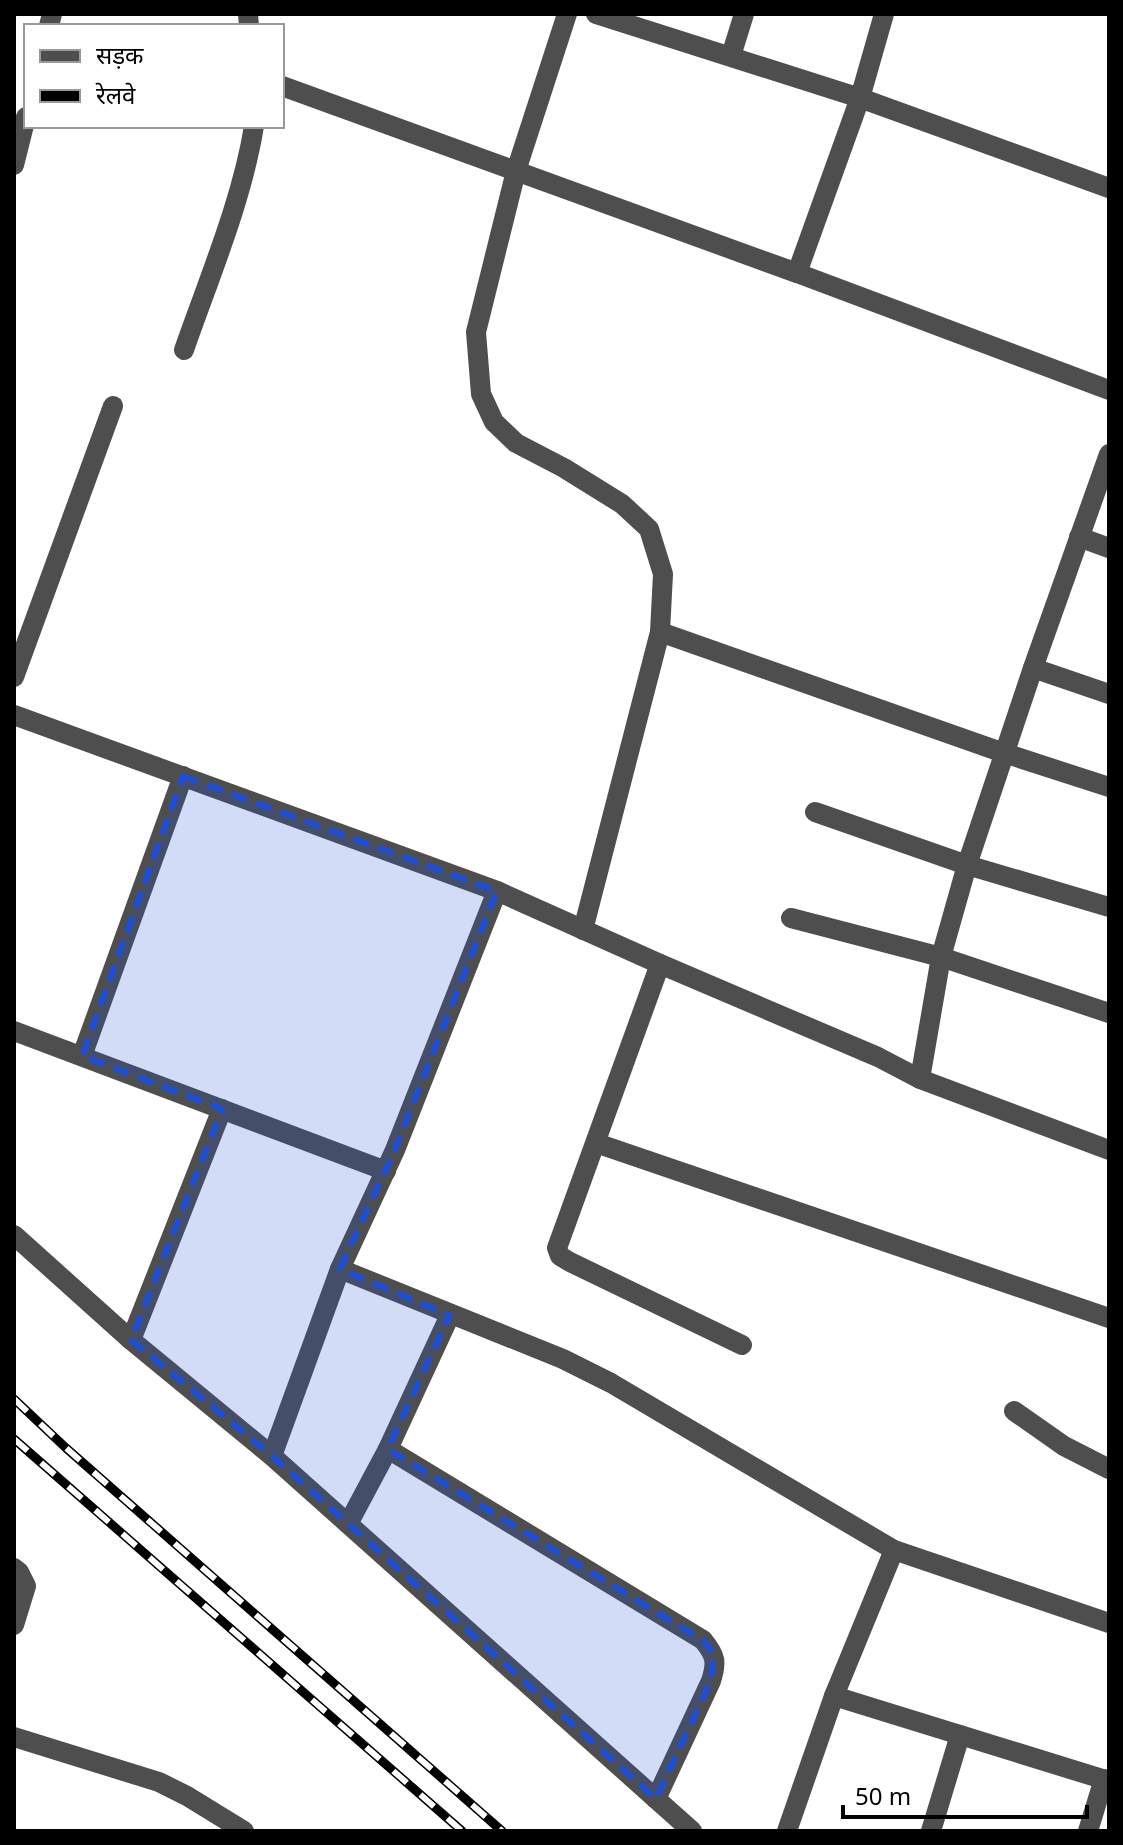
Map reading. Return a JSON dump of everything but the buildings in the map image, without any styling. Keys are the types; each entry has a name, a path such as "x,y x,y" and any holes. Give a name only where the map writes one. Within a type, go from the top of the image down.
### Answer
{"street":[{"path":"567,14 516,171 476,332 481,394 494,422 516,443 622,504 649,529 663,574 660,632 583,930"},
{"path":"596,14 860,98 1109,188"},
{"path":"731,56 744,14"},
{"path":"797,273 860,98 884,14"},
{"path":"284,87 1109,390"},
{"path":"14,165 24,125"},
{"path":"184,350 235,202 254,128"},
{"path":"14,677 113,406"},
{"path":"920,1079 941,957 967,865 1109,454"},
{"path":"1079,537 1109,548"},
{"path":"660,632 1109,787"},
{"path":"1033,668 1109,694"},
{"path":"14,715 497,891 878,1057 920,1079 1109,1150"},
{"path":"82,1056 183,776"},
{"path":"815,812 967,865 1109,907"},
{"path":"272,1456 340,1269 386,1171 497,891"},
{"path":"791,918 941,957 1109,1013"},
{"path":"660,964 557,1248 560,1256 742,1345"},
{"path":"14,1031 386,1171"},
{"path":"131,1340 222,1109"},
{"path":"596,1143 1109,1318"},
{"path":"14,1235 131,1340 272,1456 692,1831"},
{"path":"340,1269 563,1359 611,1383 894,1550 1109,1623"},
{"path":"348,1524 388,1449 450,1315"},
{"path":"1014,1411 1064,1446 1109,1469"},
{"path":"388,1449 703,1640 714,1653 715,1668 711,1681 656,1799"},
{"path":"787,1831 834,1696 894,1550"},
{"path":"14,1568 26,1586 14,1625"},
{"path":"834,1696 1106,1780 1088,1831"},
{"path":"931,1831 960,1735"},
{"path":"14,1737 159,1782 244,1831"}],"highlighted area":[{"path":"183,776 497,891 395,1150 340,1269 450,1315 388,1449 703,1640 714,1653 711,1681 656,1799 272,1456 131,1340 222,1109 82,1056"}],"railway":[{"path":"14,1399 502,1831"},
{"path":"14,1439 462,1831"}]}
